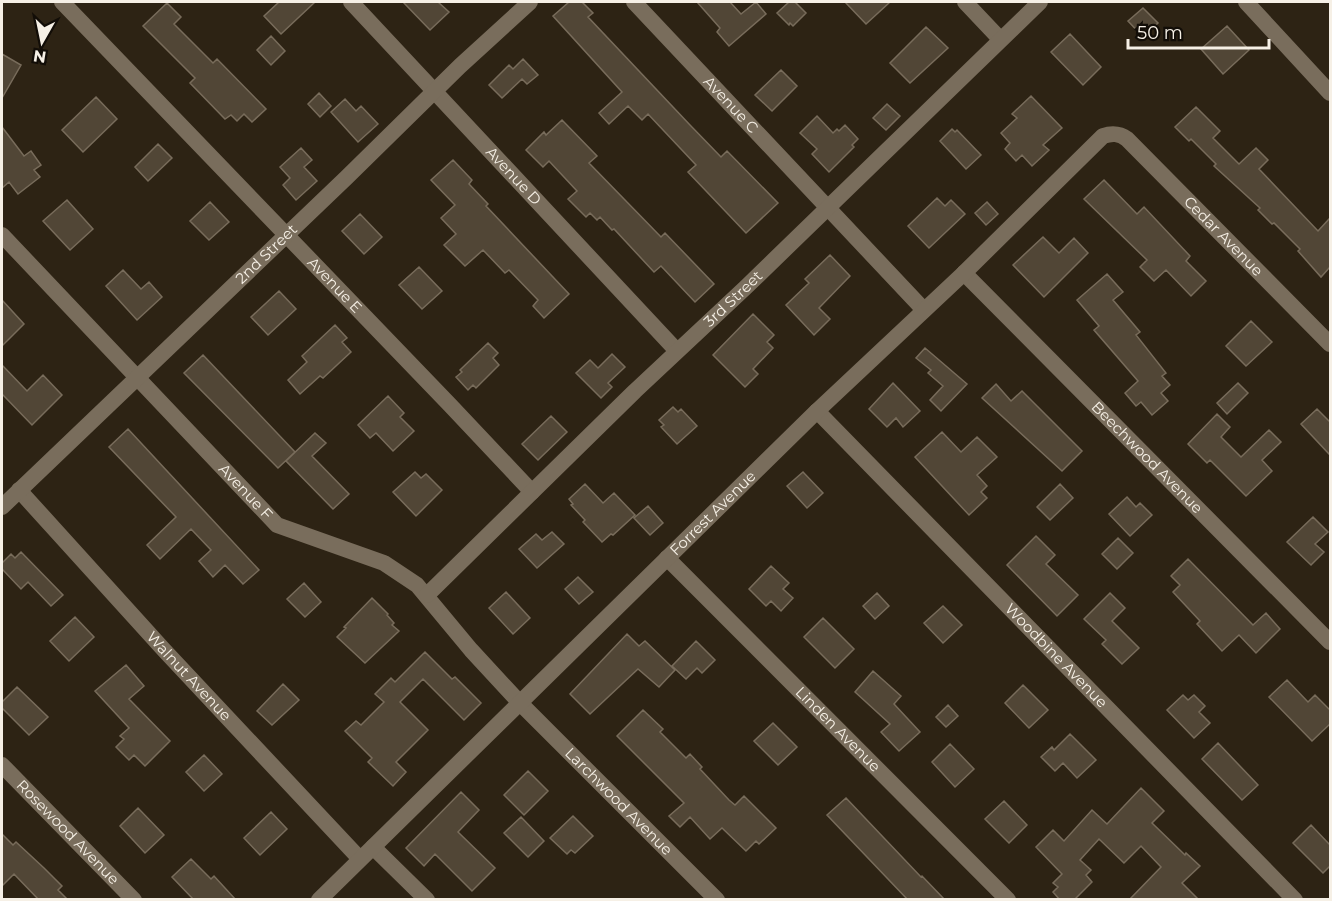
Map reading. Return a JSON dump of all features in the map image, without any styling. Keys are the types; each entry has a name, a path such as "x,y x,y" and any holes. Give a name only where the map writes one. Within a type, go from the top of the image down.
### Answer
{"street":[{"name":"Avenue E","path":"62,2 532,492"},
{"name":"Avenue D","path":"351,2 677,351"},
{"name":"2nd Street","path":"2,507 530,2"},
{"name":"Avenue C","path":"634,2 828,206"},
{"path":"965,2 1000,39"},
{"name":"3rd Street","path":"427,595 1040,2"},
{"path":"1246,2 1330,93"},
{"name":"Forrest Avenue","path":"319,900 817,411 964,273 1103,136 1112,133"},
{"name":"Cedar Avenue","path":"1112,133 1122,135 1127,139 1330,344"},
{"path":"828,206 924,310"},
{"name":"Avenue F","path":"2,235 277,525 384,563 401,573 427,595 471,650 520,703"},
{"name":"Beechwood Avenue","path":"964,273 1330,642"},
{"name":"Woodbine Avenue","path":"817,411 1295,900"},
{"name":"Walnut Avenue","path":"19,490 164,650 360,859"},
{"name":"Linden Avenue","path":"667,558 1008,900"},
{"name":"Larchwood Avenue","path":"520,703 717,900"},
{"name":"Rosewood Avenue","path":"2,765 134,900"},
{"path":"373,847 427,900"}],"building":[{"path":"279,2 315,2 281,34 264,16"},
{"path":"403,2 438,2 449,12 430,30"},
{"path":"569,2 582,2 593,13 588,17 721,157 727,151 778,203 746,233 688,172 696,165 648,114 642,120 628,106 609,124 599,113 622,92 553,16"},
{"path":"697,2 730,2 741,14 756,2 766,14 729,46 717,32 720,28"},
{"path":"789,2 795,2 806,13 793,26 777,13"},
{"path":"845,2 890,2 866,24"},
{"path":"167,3 181,17 174,24 213,63 217,59 266,109 252,122 244,114 237,121 231,115 225,119 190,83 195,78 143,26"},
{"path":"1143,8 1158,23 1143,37 1128,21"},
{"path":"1227,26 1249,50 1223,74 1201,49"},
{"path":"926,27 948,48 910,83 890,63"},
{"path":"1070,34 1101,67 1083,85 1051,52"},
{"path":"271,36 285,51 271,65 257,50"},
{"path":"2,54 21,65 2,98"},
{"path":"523,59 538,75 527,84 522,79 502,98 489,85 509,65 513,69"},
{"path":"781,70 797,86 772,111 755,95"},
{"path":"319,93 331,106 320,117 308,104"},
{"path":"1031,96 1062,128 1043,145 1049,150 1032,166 1022,155 1016,161 1005,149 1010,143 1001,133 1017,118 1012,114"},
{"path":"96,97 117,119 83,152 62,130"},
{"path":"345,99 356,111 361,106 378,124 358,142 331,112"},
{"path":"887,104 900,116 886,130 873,118"},
{"path":"1196,107 1220,131 1213,138 1239,164 1256,148 1268,160 1259,169 1318,231 1330,218 1330,267 1321,277 1298,251 1300,249 1214,166 1216,164 1191,139 1189,141 1175,127"},
{"path":"817,116 833,133 845,125 858,139 852,145 854,147 829,172 812,154 817,149 800,133"},
{"path":"562,120 597,156 589,163 661,237 665,233 714,284 695,302 661,266 654,272 600,217 597,220 590,213 586,217 568,199 577,191 549,161 543,167 526,150 544,132 546,135"},
{"path":"2,127 24,156 31,151 41,165 34,170 40,177 18,194 9,182 2,188"},
{"path":"952,129 955,132 957,130 981,155 966,169 940,141"},
{"path":"158,144 172,158 148,181 135,167"},
{"path":"301,148 312,160 304,167 317,181 296,200 283,185 290,178 280,167"},
{"path":"453,160 472,180 469,184 488,204 486,206 569,294 544,318 533,306 538,300 509,270 505,273 483,250 465,266 444,245 456,234 441,218 455,205 431,180"},
{"path":"1104,180 1137,214 1144,207 1190,256 1186,261 1206,281 1191,296 1166,270 1154,281 1140,267 1147,260 1084,199"},
{"path":"937,198 945,206 951,200 965,214 929,248 908,226"},
{"path":"67,200 93,229 70,250 43,221"},
{"path":"210,202 229,222 209,240 190,221"},
{"path":"987,202 998,214 986,225 975,213"},
{"path":"360,214 382,237 364,254 342,231"},
{"path":"1043,237 1059,253 1074,238 1088,253 1044,297 1013,265"},
{"path":"830,255 850,276 819,308 830,319 814,335 786,305 809,283 805,279"},
{"path":"419,267 442,291 422,309 399,285"},
{"path":"123,270 141,289 149,282 162,297 137,320 106,286"},
{"path":"1107,274 1123,292 1113,300 1140,332 1136,335 1166,373 1162,376 1170,385 1161,393 1168,401 1152,415 1141,402 1136,406 1125,393 1138,381 1094,330 1099,326 1077,300"},
{"path":"279,291 296,309 268,335 251,317"},
{"path":"2,300 24,324 2,346"},
{"path":"753,314 774,335 767,342 773,348 753,369 758,374 745,387 713,355"},
{"path":"1251,321 1272,342 1246,366 1226,346"},
{"path":"335,325 347,338 342,342 351,352 323,378 320,376 300,394 288,380 307,362 302,356"},
{"path":"488,343 498,353 493,358 499,365 476,388 473,385 468,390 456,377 462,372 460,370"},
{"path":"925,348 967,384 941,411 930,400 943,386 928,373 931,370 916,358"},
{"path":"612,354 625,367 608,383 612,387 601,398 576,373 590,360 598,368"},
{"path":"203,355 295,452 278,468 184,373"},
{"path":"2,365 27,391 43,375 62,395 32,425 2,394"},
{"path":"893,383 920,411 903,427 896,418 887,427 869,409"},
{"path":"1238,383 1248,393 1227,414 1217,403"},
{"path":"996,384 1011,401 1022,391 1082,451 1062,471 982,398"},
{"path":"388,396 404,413 400,417 414,431 393,451 376,433 370,438 358,425"},
{"path":"673,407 678,412 681,409 697,426 677,444 661,427 664,425 659,420"},
{"path":"1317,409 1330,422 1330,455 1301,424"},
{"path":"1217,414 1230,427 1221,437 1241,457 1269,430 1281,442 1262,460 1272,471 1246,496 1210,460 1207,463 1188,444"},
{"path":"551,416 567,432 538,460 522,444"},
{"path":"128,429 259,570 243,584 225,565 213,577 199,561 211,550 191,529 160,559 147,545 176,517 109,447"},
{"path":"942,432 961,452 977,437 997,457 977,475 987,486 981,492 987,498 969,515 915,457"},
{"path":"315,433 326,443 312,456 349,494 333,509 286,461"},
{"path":"415,472 421,478 426,474 442,490 416,516 393,492"},
{"path":"803,472 823,493 807,508 787,486"},
{"path":"585,484 603,503 614,493 635,515 602,542 583,522 585,520 571,505 573,504 569,499"},
{"path":"1060,484 1073,498 1050,520 1037,507"},
{"path":"1127,497 1136,507 1140,503 1152,515 1130,536 1109,514"},
{"path":"648,506 663,523 650,535 634,518"},
{"path":"1313,517 1328,532 1315,544 1324,552 1311,565 1287,542"},
{"path":"552,532 564,544 537,568 519,549 536,534 542,540"},
{"path":"1036,536 1055,555 1046,564 1078,595 1057,616 1007,565"},
{"path":"1118,538 1133,553 1117,569 1102,554"},
{"path":"21,552 63,595 51,606 28,582 21,589 2,569 2,563 11,554 15,558"},
{"path":"1188,559 1253,625 1266,613 1280,629 1256,653 1239,635 1222,651 1197,624 1200,621 1173,592 1180,585 1171,576"},
{"path":"771,566 789,583 783,589 793,598 781,611 771,601 766,606 749,589"},
{"path":"578,577 593,592 579,604 565,589"},
{"path":"304,583 321,602 305,617 287,599"},
{"path":"506,592 530,618 513,634 489,608"},
{"path":"877,593 889,606 875,619 863,606"},
{"path":"1110,593 1125,608 1112,621 1139,648 1122,664 1102,644 1106,640 1084,619"},
{"path":"372,598 388,614 394,623 392,625 399,631 365,663 337,637"},
{"path":"943,606 962,625 943,643 924,623"},
{"path":"75,617 94,637 69,661 50,641"},
{"path":"823,618 854,649 835,668 804,637"},
{"path":"627,634 639,646 645,641 675,670 659,687 638,669 590,714 570,694"},
{"path":"696,641 715,660 702,673 697,668 686,679 672,666"},
{"path":"425,652 481,703 464,720 423,679 400,702 428,730 396,762 406,772 393,786 368,762 372,758 345,731 356,721 361,725 384,702 375,694 391,678 395,682"},
{"path":"126,665 144,686 129,699 170,741 145,766 134,755 129,760 116,747 124,739 120,736 129,728 95,691"},
{"path":"873,671 901,696 894,704 920,732 899,751 881,732 890,724 855,692"},
{"path":"1287,680 1308,702 1315,695 1330,710 1330,724 1312,741 1269,697"},
{"path":"283,684 299,700 272,725 257,711"},
{"path":"1023,685 1048,710 1029,728 1005,703"},
{"path":"17,687 48,717 29,735 2,708 2,702"},
{"path":"1183,695 1188,700 1194,695 1205,706 1199,712 1210,723 1194,738 1167,710"},
{"path":"948,705 958,716 946,727 936,717"},
{"path":"643,710 663,729 660,732 686,758 690,754 702,767 700,769 729,800 735,805 744,796 776,828 759,844 756,841 746,851 722,828 710,839 690,817 680,827 669,816 684,803 617,736"},
{"path":"773,723 797,747 778,765 754,741"},
{"path":"1070,734 1096,760 1077,778 1063,763 1055,771 1041,757 1052,747 1054,750"},
{"path":"1218,743 1258,785 1242,800 1202,759"},
{"path":"950,744 974,769 955,787 932,762"},
{"path":"204,755 222,774 204,791 186,772"},
{"path":"528,771 548,791 524,815 504,795"},
{"path":"1141,788 1164,811 1152,823 1185,855 1186,853 1200,866 1182,883 1199,900 1129,900 1161,867 1141,846 1124,863 1099,839 1080,860 1091,870 1086,875 1092,882 1074,900 1060,900 1053,892 1058,887 1053,883 1062,874 1036,847 1053,830 1064,841 1092,810 1107,824"},
{"path":"461,792 479,810 458,832 495,868 472,891 435,854 424,866 406,848"},
{"path":"846,798 945,900 908,900 827,815"},
{"path":"1004,801 1027,825 1009,843 985,819"},
{"path":"138,808 164,835 145,853 120,826"},
{"path":"271,812 287,829 260,855 244,838"},
{"path":"573,816 593,836 575,853 571,850 567,854 550,838"},
{"path":"521,817 544,841 528,857 504,833"},
{"path":"1311,825 1330,845 1330,866 1323,873 1293,843"},
{"path":"2,834 13,845 16,842 62,886 58,890 68,900 39,900 14,874 2,886"},
{"path":"191,859 211,879 214,876 236,900 194,900 172,877"}]}
